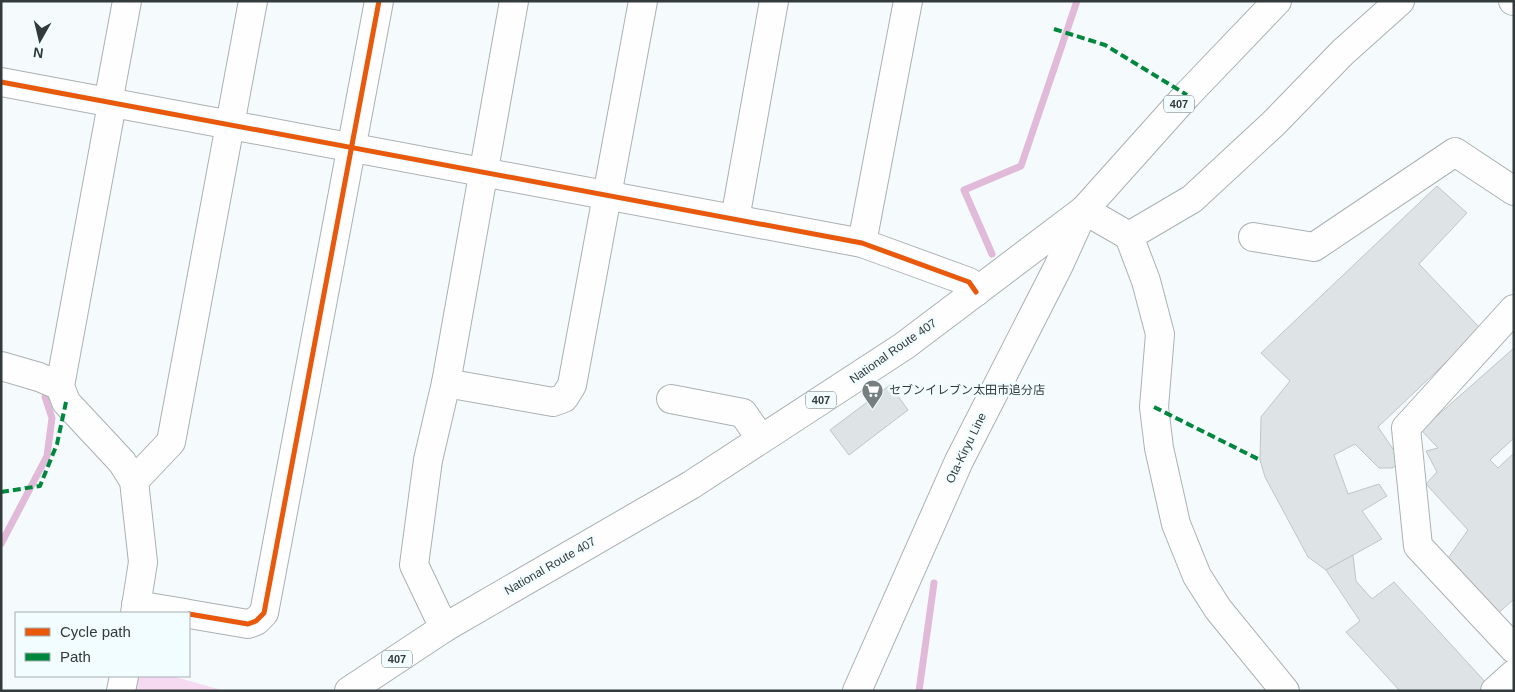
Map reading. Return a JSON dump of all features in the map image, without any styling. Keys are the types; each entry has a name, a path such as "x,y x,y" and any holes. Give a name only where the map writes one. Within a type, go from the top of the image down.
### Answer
{"main road":[{"path":"127,1 60,386 66,402 122,462 134,481 143,562 135,609 172,612"},
{"path":"134,481 171,442 253,1"},
{"path":"190,614 248,624 256,621 264,613 379,1"},
{"path":"444,628 414,565 428,460 446,383 514,1"},
{"path":"446,383 554,402 564,398 572,385 643,1"},
{"path":"736,220 774,1"},
{"path":"862,243 908,1"},
{"name":"National Route 407","path":"349,691 444,628 691,485 904,346 1084,210 1187,95 1276,1"},
{"path":"1129,236 1192,199 1274,122 1343,52 1400,1"},
{"path":"1,82 110,104 862,243 969,282 976,292"},
{"path":"1253,237 1314,247 1455,152 1514,191"},
{"path":"1084,210 1129,236 1146,281 1160,334 1154,407 1159,448 1176,524 1197,576 1218,609 1285,691"},
{"name":"Ota-Kiryu Line","path":"857,691 959,460 1058,267 1084,210"},
{"path":"1514,309 1406,428 1418,546 1514,649"},
{"path":"1,366 39,377 60,386"},
{"path":"671,399 743,413 761,439"},
{"path":"1495,691 1514,674"},
{"path":"121,691 124,677"}],"shaded area":[{"path":"138,677 176,677 225,691 135,691"}],"building":[{"path":"1437,186 1467,213 1419,264 1481,329 1378,427 1402,459 1393,468 1379,468 1355,444 1334,455 1348,494 1379,484 1387,496 1362,511 1382,539 1326,570 1308,557 1265,477 1260,460 1261,417 1290,381 1261,353"},
{"path":"1514,348 1514,438 1490,460 1498,468 1514,453 1514,599 1495,616 1446,561 1468,530 1426,484 1437,472 1426,451 1438,448 1421,430"},
{"path":"890,385 908,410 849,455 830,430"},
{"path":"1353,555 1356,581 1372,599 1394,582 1487,684 1478,691 1400,691 1346,632 1360,621 1326,570"}],"waterway":[{"path":"992,254 964,190 1021,166 1077,1"},
{"path":"1,544 47,456 52,418 45,397"},
{"path":"919,691 934,583"}],"marked path":[{"path":"1054,29 1105,45 1187,95"},
{"path":"1,492 40,486 57,444 66,402"},
{"path":"1154,407 1260,460"}],"cycle path":[{"path":"190,614 248,624 256,621 264,613 379,1"},
{"path":"1,82 862,243 969,282 976,292"}],"place":[{"name":"セブンイレブン太田市追分店","path":"873,409"}]}
